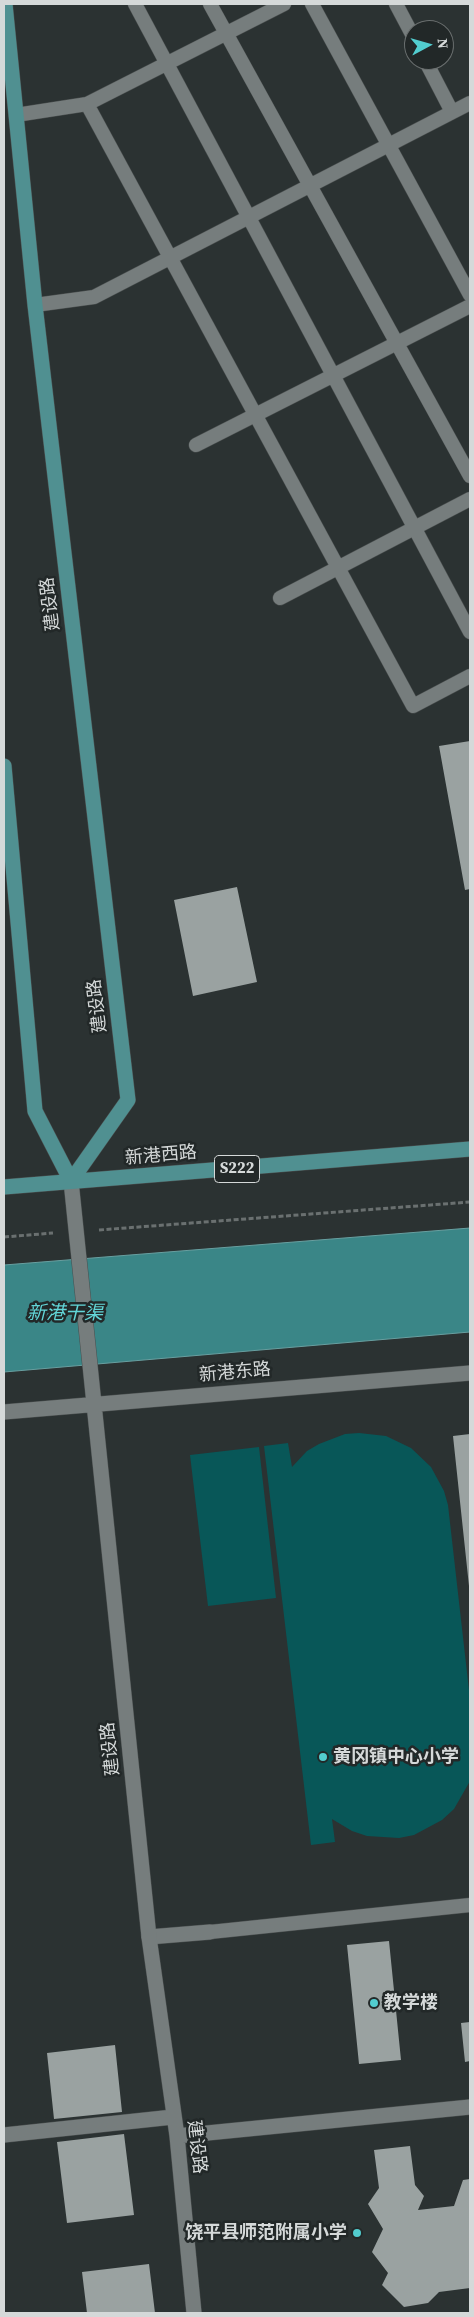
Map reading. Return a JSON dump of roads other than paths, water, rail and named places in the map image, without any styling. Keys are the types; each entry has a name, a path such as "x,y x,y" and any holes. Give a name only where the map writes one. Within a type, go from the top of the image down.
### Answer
{"main road":[{"name":"建设路","path":"5,4 35,305 128,1100 70,1181"},
{"name":"建设路","path":"4,766 35,1111 70,1181 150,1937 177,2136 194,2313"},
{"name":"新港西路","path":"4,1187 470,1149"},
{"name":"新港东路","path":"4,1412 470,1373"},
{"path":"150,1937 210,1932"},
{"path":"177,2136 470,2107"},
{"path":"4,2135 173,2116"}],"lane":[{"path":"135,4 470,632"},
{"path":"210,4 470,476"},
{"path":"16,114 87,104 284,4"},
{"path":"312,4 470,295"},
{"path":"396,4 404,20"},
{"path":"430,70 452,112"},
{"path":"35,305 94,298 470,103"},
{"path":"87,104 413,706 470,676"},
{"path":"196,445 470,306"},
{"path":"280,598 470,499"},
{"path":"210,1932 470,1905"}],"water":[{"name":"新港干渠","path":"470,1228 470,1332 4,1372 4,1265"}],"place":[{"name":"黄冈镇中心小学","path":"323,1757"},
{"name":"教学楼","path":"374,2003"},
{"name":"饶平县师范附属小学","path":"357,2233"}]}
